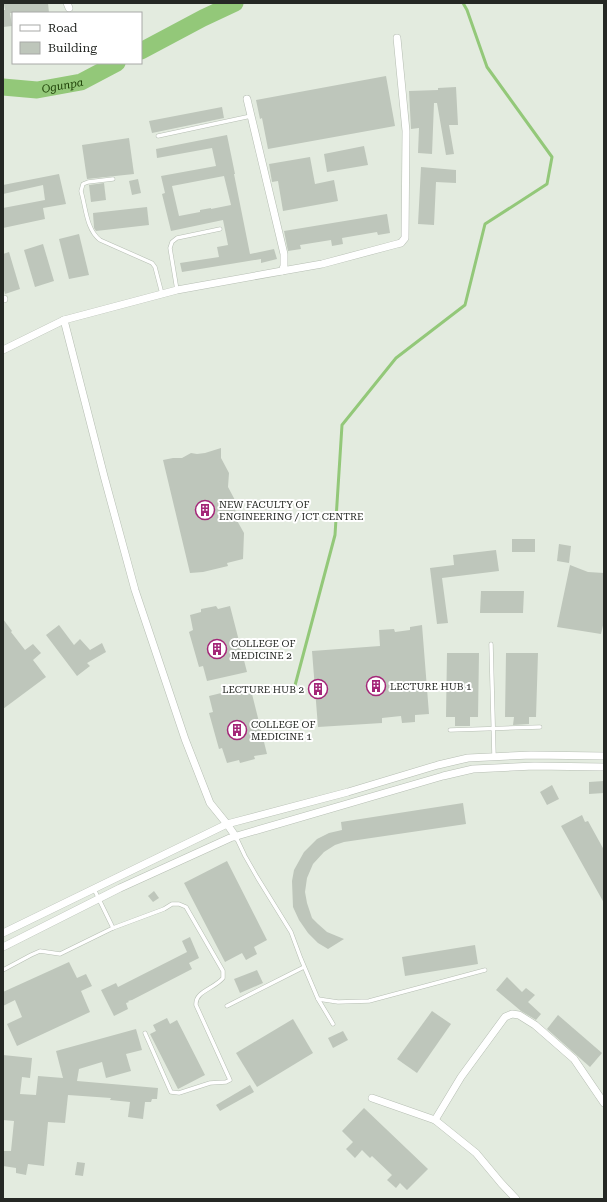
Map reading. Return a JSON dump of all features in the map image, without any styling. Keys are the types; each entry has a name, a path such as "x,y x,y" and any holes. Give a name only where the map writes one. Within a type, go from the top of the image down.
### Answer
{"street":[{"path":"3,350 64,320 177,290 322,264 401,243 405,238 406,131 396,38"},
{"path":"247,99 284,254 282,270"},
{"path":"64,320 135,590 185,739 210,803 236,837"},
{"path":"517,756 518,767"},
{"path":"3,933 227,824 468,758 517,756 604,756"},
{"path":"3,947 99,899 230,838 443,776 473,770 518,767 604,767"},
{"path":"435,1120 461,1077 505,1017 512,1014 536,1025 574,1059 604,1103"},
{"path":"372,1098 435,1120 476,1153 516,1199"}],"lane":[{"path":"158,136 251,116"},
{"path":"113,178 88,182 84,184 81,191 91,231 100,240 152,263 155,267 162,294"},
{"path":"177,290 170,248 172,242 177,238 220,229"},
{"path":"491,644 494,757"},
{"path":"450,730 540,728"},
{"path":"236,837 245,856 291,932 318,999 333,1024"},
{"path":"94,888 113,928"},
{"path":"3,970 40,951 60,954 113,928 164,909 172,904 179,904 186,907 223,971 223,978 218,984 199,995 196,1000 196,1005 230,1080 226,1082 210,1083 179,1093 171,1092 145,1033"},
{"path":"227,1006 304,967"},
{"path":"318,999 338,1002 369,1001 485,970"}],"building":[{"path":"48,3 49,12 12,12 10,13 12,26 3,27 3,10 5,10 4,4"},
{"path":"386,76 395,126 268,149 262,118 260,119 256,100"},
{"path":"456,87 458,125 449,125 454,154 446,155 437,103 434,103 432,154 418,153 419,128 411,129 409,91 438,90 438,88"},
{"path":"222,107 224,118 152,133 149,121"},
{"path":"227,135 250,254 274,249 277,259 261,263 261,259 182,272 180,263 219,257 217,247 228,245 223,220 171,231 162,194 165,193 161,176 216,166 212,148 157,158 156,149","holes":["224,176 231,205 200,210 200,212 179,216 172,186"]},
{"path":"129,138 134,174 87,179 82,145"},
{"path":"364,146 368,165 327,172 324,154"},
{"path":"310,157 315,184 334,180 338,201 283,211 278,181 272,182 269,164"},
{"path":"421,167 456,170 456,183 436,182 434,225 418,224"},
{"path":"59,174 66,204 43,208 45,219 3,228 3,208 45,200 43,185 3,194 3,185"},
{"path":"138,179 141,193 132,195 129,181"},
{"path":"104,183 106,200 91,202 89,185"},
{"path":"147,207 149,225 96,231 94,228 93,213"},
{"path":"387,214 390,233 378,235 377,232 342,238 343,244 332,246 331,240 300,245 301,249 288,251 284,231"},
{"path":"79,234 89,275 69,279 59,239"},
{"path":"43,244 54,281 35,287 24,250"},
{"path":"9,252 20,289 5,294 3,287 3,254"},
{"name":"NEW FACULTY OF ENGINEERING / ICT CENTRE","path":"221,448 221,458 229,473 228,487 236,502 235,517 244,533 243,559 227,563 228,566 203,572 190,573 163,460 182,458 191,453 205,453"},
{"path":"512,539 535,539 535,552 512,552"},
{"path":"559,544 571,546 569,563 557,561"},
{"path":"496,550 499,571 442,578 448,623 437,624 430,568 454,565 453,555"},
{"path":"570,565 588,572 604,573 604,621 601,634 557,627"},
{"path":"481,591 524,591 523,613 480,613"},
{"name":"COLLEGE OF MEDICINE 2","path":"216,606 218,609 230,606 247,672 207,681 203,666 199,667 189,632 193,630 190,615 201,612 201,609"},
{"path":"3,619 25,650 33,644 41,653 33,660 46,677 3,709"},
{"path":"59,625 74,645 80,639 90,650 102,643 106,652 87,663 90,666 77,676 46,635"},
{"path":"422,625 429,714 415,715 415,722 402,723 401,716 382,718 382,723 318,727 312,651 380,646 379,630 394,629 395,632 410,630 410,627"},
{"path":"447,653 479,653 478,717 470,717 470,726 455,726 455,717 446,717"},
{"path":"506,653 538,653 536,717 529,717 529,724 513,725 514,717 505,717"},
{"name":"COLLEGE OF MEDICINE 1","path":"250,686 267,754 254,756 255,759 240,763 239,760 227,763 222,748 219,749 209,713 213,712 209,696"},
{"path":"604,781 604,793 589,794 589,782"},
{"path":"552,785 559,799 547,805 540,792"},
{"path":"463,803 466,824 344,842 335,845 324,852 313,864 307,878 305,892 307,903 312,918 318,924 327,932 344,939 328,949 318,943 308,933 299,920 293,907 292,881 294,870 304,852 317,839 329,833 342,830 341,822"},
{"path":"582,815 585,822 588,821 604,850 604,903 561,826"},
{"path":"227,861 267,940 254,947 257,954 246,960 242,953 225,962 184,883"},
{"path":"154,891 159,898 153,902 148,896"},
{"path":"190,937 199,958 189,963 192,969 128,1001 129,1002 126,1003 128,1009 114,1016 101,990 116,983 118,987 187,952 182,941"},
{"path":"475,945 478,964 405,976 402,957"},
{"path":"69,962 77,978 86,974 92,986 81,991 90,1012 17,1046 7,1024 22,1017 15,1000 3,1006 3,992"},
{"path":"257,970 263,983 240,993 234,979"},
{"path":"507,977 522,992 526,988 535,995 528,1002 541,1014 536,1020 521,1011 496,990"},
{"path":"432,1011 451,1024 417,1073 397,1059"},
{"path":"558,1015 602,1053 590,1067 547,1029"},
{"path":"167,1018 170,1024 177,1020 205,1075 178,1089 150,1034 156,1031 153,1025"},
{"path":"293,1019 313,1053 257,1087 236,1053"},
{"path":"136,1029 142,1050 126,1054 131,1071 106,1078 102,1062 79,1069 77,1081 158,1088 157,1099 152,1099 151,1102 145,1102 143,1119 128,1117 130,1102 110,1100 111,1098 68,1095 65,1123 48,1122 44,1166 28,1164 26,1175 16,1173 16,1168 3,1166 3,1151 11,1151 14,1121 3,1120 3,1055 32,1058 30,1078 22,1077 20,1094 36,1095 38,1076 63,1078 56,1051"},
{"path":"343,1031 348,1040 333,1048 328,1038"},
{"path":"250,1085 254,1092 220,1111 216,1105"},
{"path":"364,1108 428,1169 407,1190 400,1183 396,1188 387,1180 392,1175 372,1156 370,1158 362,1150 355,1158 346,1149 353,1142 342,1131"},
{"path":"77,1162 85,1163 83,1176 75,1175"}],"waterway":[{"name":"Ogunpa","path":"142,50 235,3"},
{"path":"293,693 335,535 342,425 396,358 465,305 485,224 547,184 552,157 487,67 467,10 463,3"},
{"name":"Ogunpa","path":"3,87 37,90 81,82 115,64"}],"place":[{"name":"NEW FACULTY OF ENGINEERING / ICT CENTRE","path":"205,510"},
{"name":"COLLEGE OF MEDICINE 2","path":"217,649"},
{"name":"LECTURE HUB 1","path":"376,686"},
{"name":"LECTURE HUB 2","path":"318,689"},
{"name":"COLLEGE OF MEDICINE 1","path":"237,730"}]}
